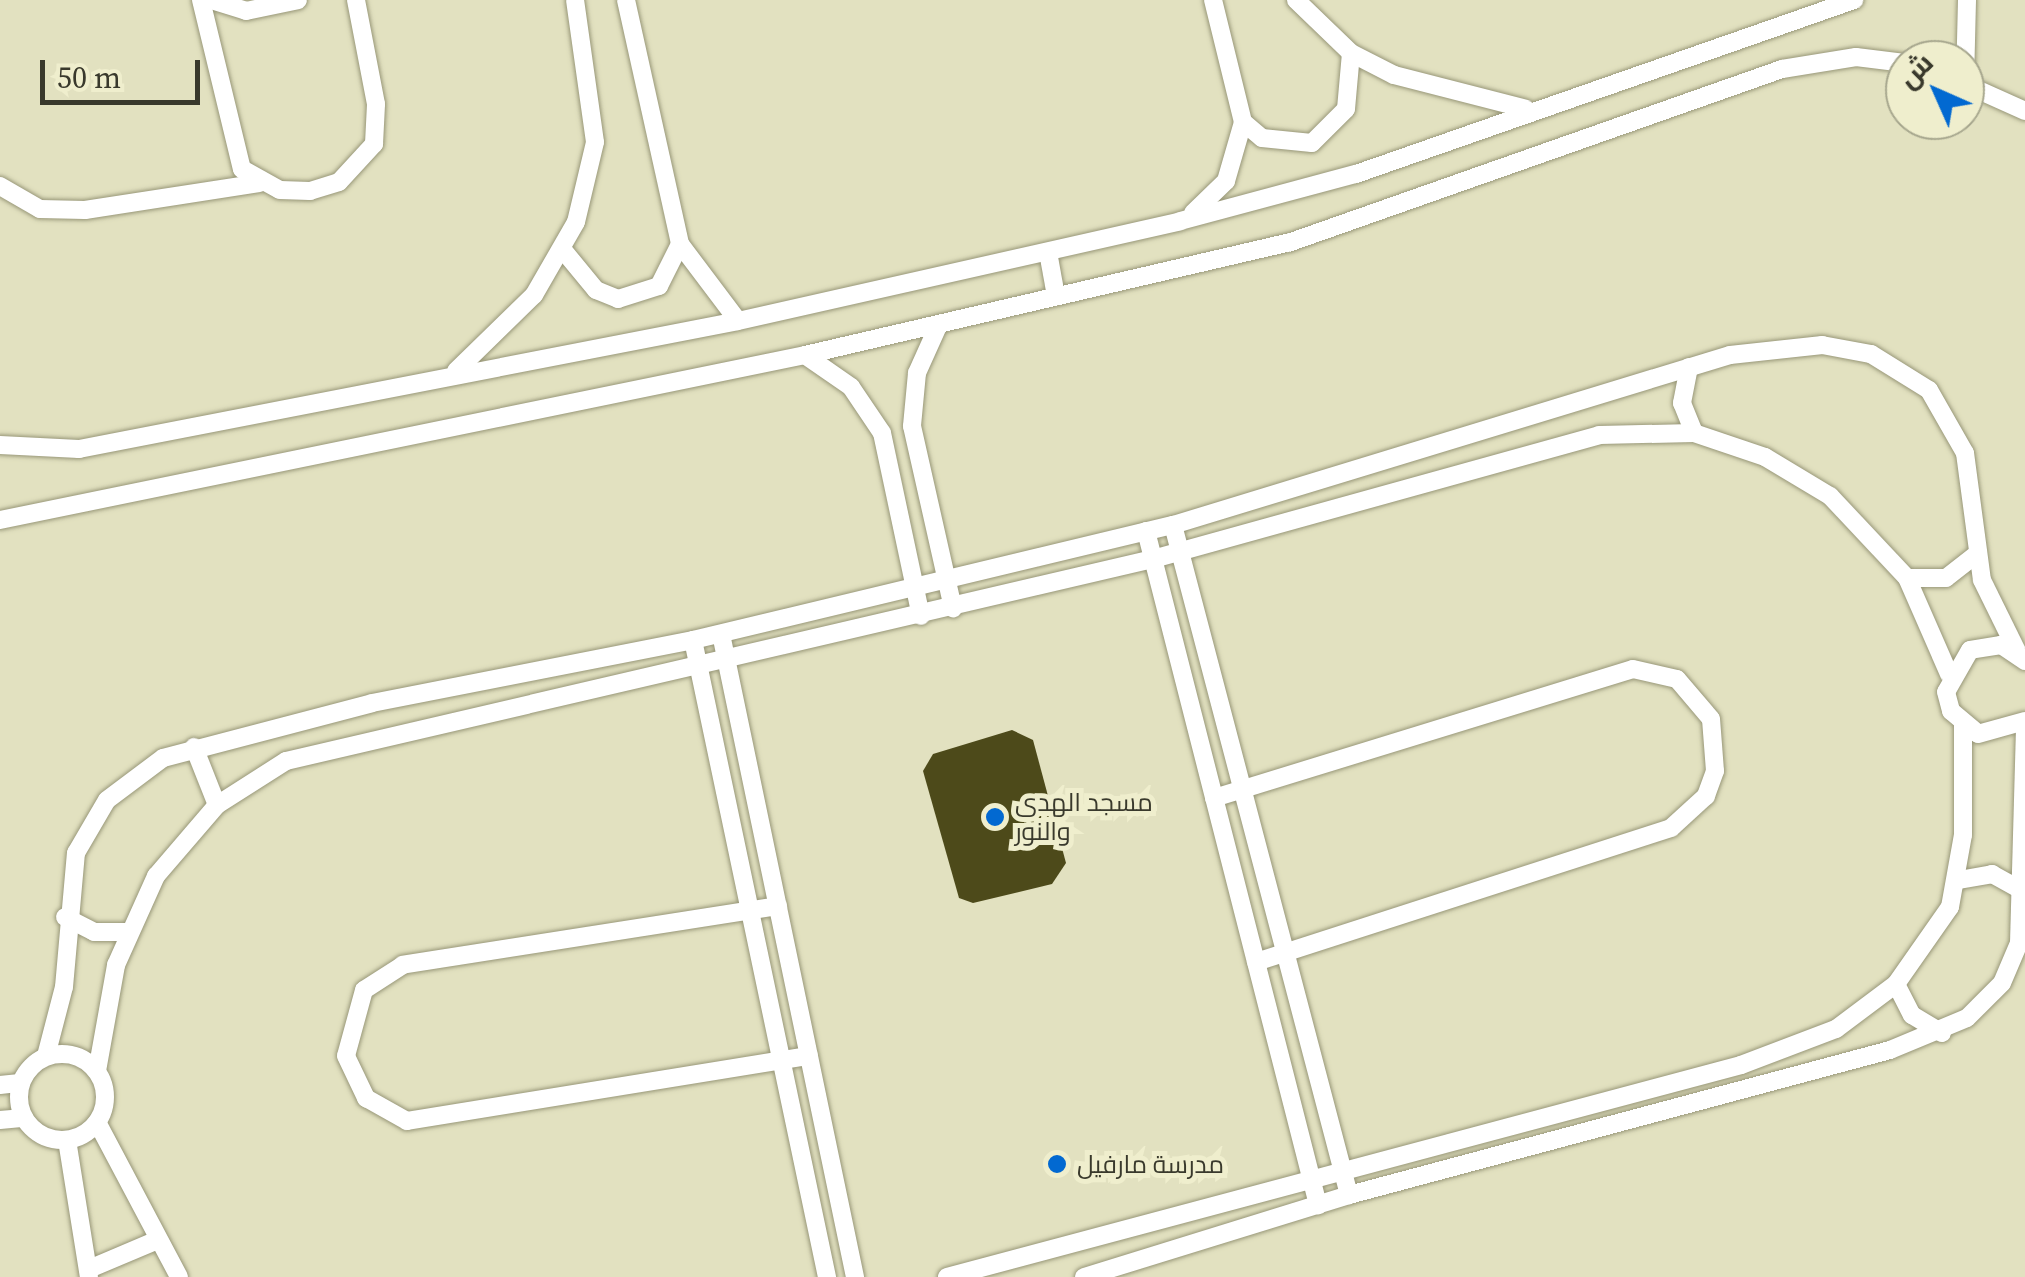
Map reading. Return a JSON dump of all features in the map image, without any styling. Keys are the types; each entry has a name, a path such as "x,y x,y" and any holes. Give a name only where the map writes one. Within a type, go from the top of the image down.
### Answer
{"street":[{"path":"202,0 232,142 259,184"},
{"path":"211,0 246,10 298,0"},
{"path":"0,186 40,209 84,210 259,184 310,192 339,182 374,144 356,0"},
{"path":"456,372 534,296 563,250 595,142 574,0"},
{"path":"626,0 680,244 738,321"},
{"path":"1180,221 1226,181 1243,122 1213,0"},
{"path":"1296,0 1351,53 1435,88 1526,109"},
{"path":"0,445 80,450 456,372 738,321 1180,221 1356,174 1526,109 1854,0"},
{"path":"1967,40 1968,0"},
{"path":"1243,122 1262,138 1312,143 1346,109 1351,53"},
{"path":"0,520 20,512 805,355 1056,296 1374,218 1782,69 1856,57 1885,61"},
{"path":"1985,93 2025,112"},
{"path":"563,250 596,290 618,298 659,286 680,244"},
{"path":"1048,252 1056,296"},
{"path":"938,324 917,373 912,426 954,608"},
{"path":"0,1085 20,1082 46,1056 64,986 65,917 76,853 107,800 194,747 721,634 1146,532 1689,367 1822,346 1901,367 1951,419 1972,486 1976,554 2021,656"},
{"path":"805,355 851,387 882,433 921,616"},
{"path":"1689,367 1682,403 1694,433"},
{"path":"97,1072 126,932 156,876 217,805 320,748 727,664 1180,552 1559,444 1694,433 1766,457 1830,496 1906,578 1949,674"},
{"path":"0,500 20,512"},
{"path":"1173,525 1349,1195"},
{"path":"1146,532 1318,1204"},
{"path":"1906,578 1946,578 1976,554"},
{"path":"721,634 854,1277"},
{"path":"694,640 827,1277"},
{"path":"947,1277 1106,1240 1341,1165 1807,1044 1896,984 1935,935 1959,880 1963,725 1946,692 1949,674 1970,650 2021,656"},
{"path":"1214,798 1634,669 1677,679 1710,719 1716,771 1706,796 1671,828 1256,962"},
{"path":"1963,725 1995,736 2025,722"},
{"path":"1076,1248 1083,1277 1113,1274 1318,1204 1942,1032 1988,998 2012,964 2021,890 2017,765 2025,722"},
{"path":"194,747 212,773 217,805"},
{"path":"1959,880 1992,874 2021,890"},
{"path":"778,906 403,965 358,1000 346,1056 366,1098 407,1121 808,1056"},
{"path":"65,917 94,932 126,932"},
{"path":"1896,984 1912,1015 1942,1032"},
{"path":"46,1056 83,1059 97,1072 104,1088 97,1122 153,1242 179,1277"},
{"path":"20,1082 24,1118"},
{"path":"0,1120 24,1118 66,1140"},
{"path":"66,1140 97,1122"},
{"path":"66,1140 89,1273 153,1242"},
{"path":"1106,1240 1113,1274"}],"building":[{"name":"مسجد الهدى والنور","path":"1012,730 1033,740 1066,863 1052,884 973,903 959,898 923,771 933,754"}],"place":[{"name":"مسجد الهدى والنور","path":"995,817"},
{"name":"مدرسة مارفيل","path":"1057,1164"}]}
